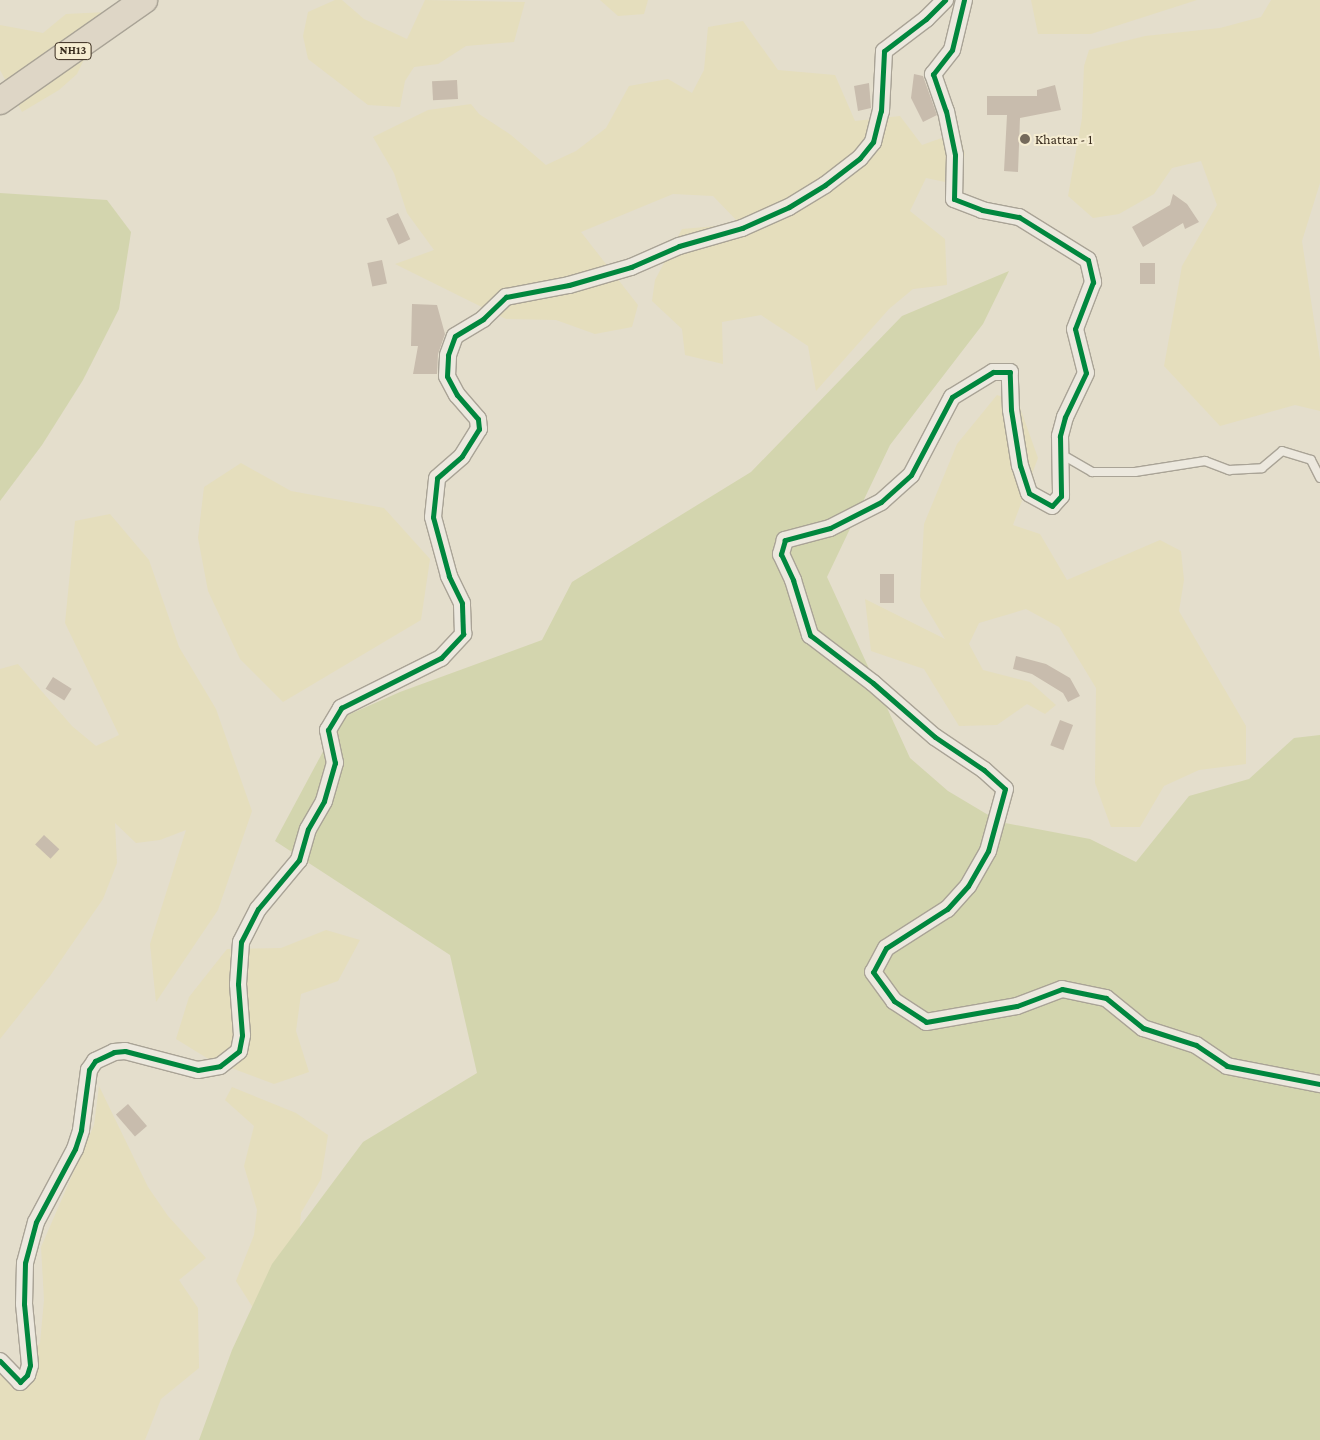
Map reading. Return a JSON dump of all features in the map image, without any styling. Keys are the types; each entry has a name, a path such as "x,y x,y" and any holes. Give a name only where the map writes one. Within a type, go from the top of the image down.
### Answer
{"highway":[{"name":"NH13","path":"0,101 144,0"}],"street":[{"path":"0,1361 20,1382 27,1375 30,1365 24,1304 25,1263 34,1227 48,1194 75,1149 81,1130 89,1070 94,1061 114,1052 125,1051 198,1070 220,1066 239,1051 242,1035 238,984 242,942 258,909 299,860 308,829 324,801 335,763 328,730 341,708 441,658 463,634 462,603 449,576 433,517 437,478 462,456 479,429 478,419 457,395 448,376 448,356 455,336 483,318 506,297 569,285 631,267 679,246 742,228 789,207 825,185 860,158 873,142 881,112 884,51 926,19 945,0"},
{"path":"964,0 952,50 933,74 946,111 955,155 954,199 982,210 1020,217 1088,260 1092,282 1075,329 1086,373 1065,417 1060,436 1061,496 1052,506 1029,493 1020,466 1011,410 1010,372 993,372 952,397 911,475 881,502 830,528 785,540 781,554 793,580 810,635 873,683 935,738 984,770 1005,789 988,850 968,886 947,909 886,948 873,972 894,1000 926,1022 1017,1006 1062,989 1106,998 1143,1028 1196,1045 1227,1066 1320,1084"}],"lane":[{"path":"1061,454 1092,472 1135,472 1205,461 1229,470 1262,468 1282,451 1311,460 1320,478"}],"shaded area":[{"path":"335,0 342,0 364,19 407,39 425,0 525,2 514,42 466,46 438,64 414,67 405,81 400,107 368,105 308,59 303,36 308,12"},
{"path":"600,0 648,0 644,14 618,16"},
{"path":"1031,0 1197,0 1091,34 1038,34"},
{"path":"1271,0 1320,0 1320,183 1302,241 1320,360 1320,411 1295,405 1220,426 1164,366 1182,266 1217,205 1201,161 1172,168 1154,194 1119,214 1093,218 1068,196 1082,118 1084,66 1089,50 1145,36 1220,28 1261,17"},
{"path":"107,12 77,74 59,90 22,112 0,70 0,25 43,33 66,14"},
{"path":"743,21 778,70 835,75 855,121 900,116 922,145 947,136 952,109 965,154 955,184 926,178 910,211 945,239 947,285 913,289 889,309 816,391 808,346 761,315 722,322 723,364 685,355 682,329 652,301 655,280 682,229 740,224 713,196 673,194 581,232 638,305 632,327 595,334 556,320 506,319 395,264 434,250 407,213 394,173 373,137 428,110 471,104 479,114 511,135 546,165 576,151 606,128 629,86 668,79 692,93 704,70 708,27"},
{"path":"997,395 1018,402 1038,458 1013,525 1040,534 1067,580 1160,540 1181,551 1184,580 1179,611 1246,726 1246,764 1199,770 1164,786 1140,827 1111,827 1095,783 1096,688 1059,627 1026,609 979,623 969,644 983,670 1030,682 1056,705 1045,714 1027,704 997,725 959,726 924,669 871,651 865,599 945,639 920,597 924,524 957,444"},
{"path":"241,463 291,491 384,508 430,559 421,620 283,702 240,659 208,591 198,538 204,487"},
{"path":"110,514 149,560 179,647 216,709 252,811 218,910 156,1002 150,944 186,830 160,840 136,843 115,823 117,863 103,899 50,976 0,1039 0,669 18,664 72,726 96,746 119,735 65,623 75,521"},
{"path":"326,930 360,940 338,981 301,994 296,1031 309,1072 274,1084 210,1060 176,1039 189,997 227,949 281,948"},
{"path":"99,1086 148,1187 168,1216 206,1258 179,1280 198,1308 199,1368 161,1399 145,1440 0,1440 0,1367 14,1374 40,1343 44,1300 41,1247 94,1125"},
{"path":"232,1087 296,1113 328,1135 321,1179 301,1213 296,1272 271,1336 236,1281 254,1235 257,1210 244,1166 254,1126 225,1100"}],"green space":[{"path":"0,193 107,200 131,232 119,309 83,380 42,445 0,501"},
{"path":"1009,271 983,324 890,445 827,577 910,758 948,791 1000,822 1090,839 1136,862 1189,796 1249,779 1294,738 1320,735 1320,1440 199,1440 232,1350 272,1264 363,1142 477,1073 450,955 275,841 341,718 400,692 542,640 572,582 751,472 902,316"}],"building":[{"path":"914,74 923,76 937,115 923,122 911,98"},
{"path":"457,80 458,99 433,100 432,81"},
{"path":"869,83 871,108 858,111 854,86"},
{"path":"1055,85 1061,110 1020,118 1018,172 1004,171 1007,115 987,115 987,96 1037,96 1037,90"},
{"path":"1173,194 1187,204 1199,222 1185,229 1183,223 1143,247 1132,227 1170,205"},
{"path":"398,213 410,239 398,245 386,218"},
{"path":"382,260 387,283 372,287 367,263"},
{"path":"1140,263 1155,263 1155,284 1140,284"},
{"path":"412,304 437,305 445,334 438,354 437,374 413,374 418,346 411,346"},
{"path":"880,574 894,574 894,603 880,603"},
{"path":"1016,656 1046,664 1070,678 1080,696 1068,702 1063,693 1032,674 1013,669"},
{"path":"53,677 72,689 64,701 46,689"},
{"path":"1060,720 1073,725 1063,750 1050,745"},
{"path":"44,835 59,849 50,859 35,845"},
{"path":"128,1104 147,1126 135,1136 116,1114"}],"cycle path":[{"path":"0,1361 20,1382 27,1375 30,1365 24,1304 25,1263 36,1222 75,1149 81,1130 89,1070 95,1061 114,1052 125,1051 198,1070 220,1066 239,1051 242,1035 238,984 241,942 258,909 299,860 308,829 324,801 335,763 328,730 341,708 441,658 463,634 462,603 449,576 433,517 437,478 462,456 479,429 478,419 457,395 447,376 448,355 455,336 483,319 506,297 569,285 631,267 679,246 742,228 789,207 825,185 860,158 873,142 881,111 884,51 926,19 945,0"},
{"path":"964,0 952,50 933,74 946,111 955,155 954,199 982,210 1019,217 1088,260 1093,282 1075,329 1086,373 1065,417 1060,436 1061,496 1052,506 1029,493 1020,466 1011,410 1010,372 993,372 952,397 911,475 881,502 830,528 785,540 781,554 793,580 810,635 873,683 935,737 984,770 1005,789 988,851 968,886 947,909 886,948 873,972 894,1001 926,1022 1017,1006 1062,989 1106,998 1143,1028 1196,1045 1227,1066 1320,1084"}],"place":[{"name":"Khattar - 1","path":"1025,139"}]}
